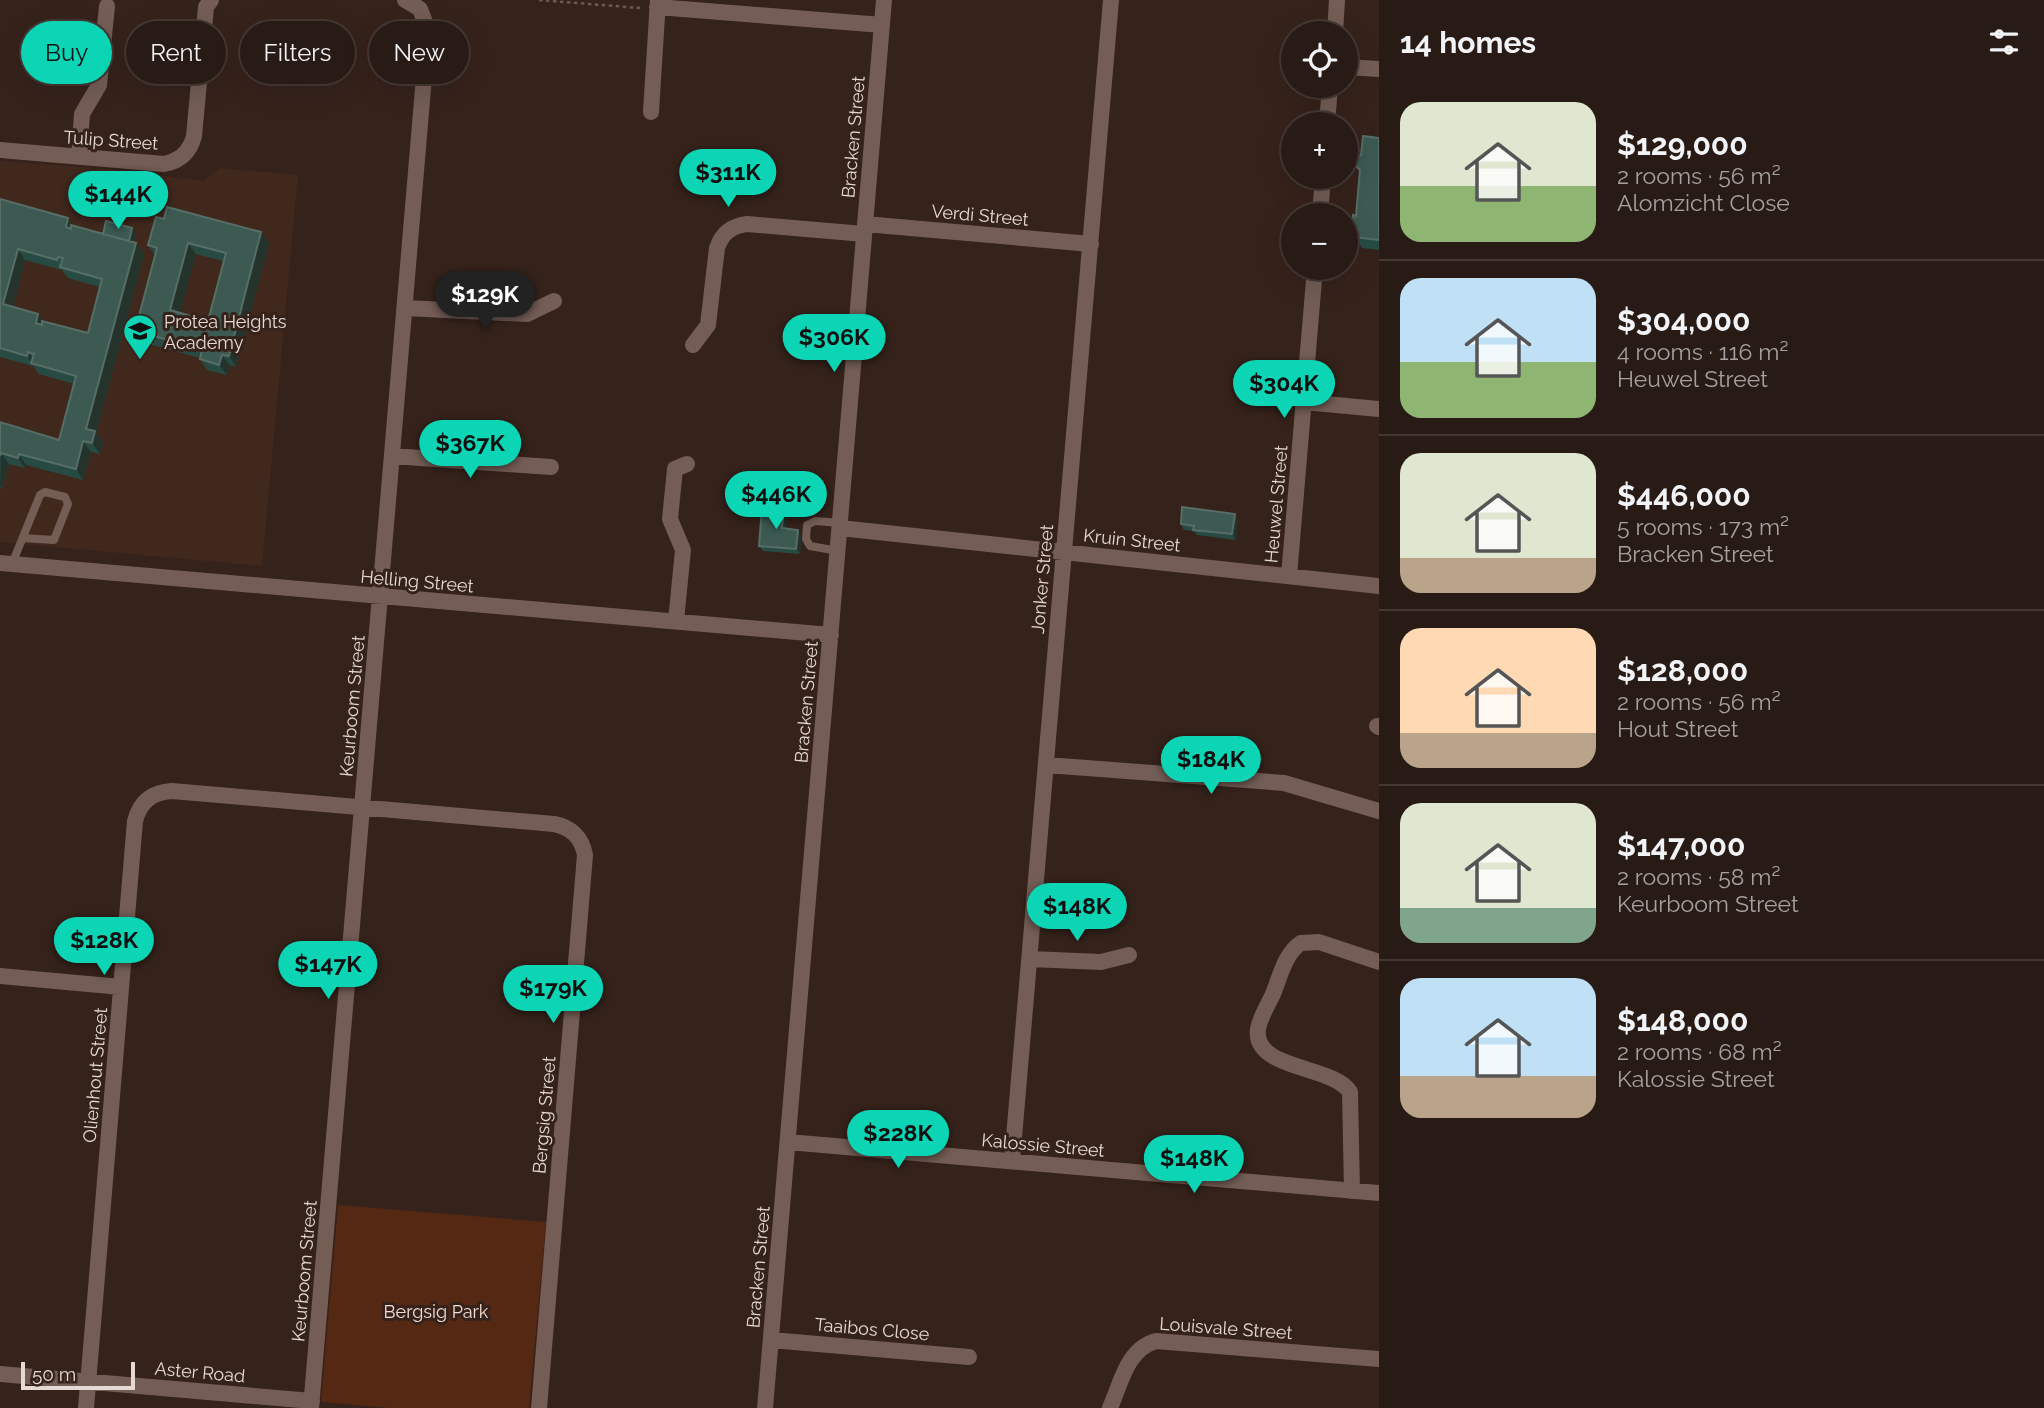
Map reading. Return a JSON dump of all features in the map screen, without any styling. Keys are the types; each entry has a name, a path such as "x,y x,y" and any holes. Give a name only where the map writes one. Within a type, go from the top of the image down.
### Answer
{"street":[{"name":"Tulip Street","path":"0,150 164,164 185,154 194,136 206,7 211,0"},
{"name":"Keurboom Street","path":"312,1405 428,30 420,9 405,0"},
{"name":"Bracken Street","path":"765,1408 884,0"},
{"name":"Jonker Street","path":"1012,1161 1111,0"},
{"path":"1336,21 1338,0"},
{"path":"651,112 657,3 882,25"},
{"path":"79,156 82,114 99,85 107,6"},
{"path":"1358,67 1379,69"},
{"name":"Verdi Street","path":"693,345 708,325 717,248 721,237 731,228 747,224 865,229 1091,244"},
{"name":"Heuwel Street","path":"1289,576 1314,280"},
{"path":"405,308 527,314 555,301"},
{"path":"1304,402 1379,409"},
{"path":"392,456 551,467"},
{"path":"677,621 683,550 670,519 675,469 687,464"},
{"name":"Kruin Street","path":"840,525 1379,586"},
{"name":"Helling Street","path":"6,564 831,635"},
{"path":"1047,765 1283,783 1379,811"},
{"name":"Olienhout Street","path":"86,1408 135,821 140,808 149,797 172,791 362,808"},
{"name":"Bergsig Street","path":"362,808 554,824 573,832 584,849 538,1408"},
{"path":"1352,1191 1350,1092 1338,1081 1270,1055 1261,1045 1259,1027 1289,957 1301,943 1319,942 1379,962"},
{"path":"1030,960 1101,962 1129,954"},
{"path":"0,975 121,987"},
{"name":"Kalossie Street","path":"788,1142 1379,1193"},
{"name":"Taaibos Close","path":"771,1340 969,1357"},
{"name":"Louisvale Street","path":"1110,1408 1133,1356 1143,1346 1156,1341 1379,1359"},
{"name":"Aster Road","path":"0,1374 312,1405"}],"lane":[{"path":"6,564 23,538 41,494 46,492 65,497 68,505 54,540 23,538"},
{"path":"838,551 810,546 806,539 807,525 816,521 840,525"}],"path":[{"path":"539,0 657,3"}],"shaded area":[{"name":"Protea Heights Academy","path":"0,161 108,169 204,181 220,168 298,175 262,566 0,542"}],"green space":[{"name":"Bergsig Park","path":"338,1205 546,1222 529,1408 390,1408 321,1402"}],"building":[{"path":"1363,136 1379,138 1379,240 1358,237 1358,157 1361,155"},
{"name":"Protea Heights Academy","path":"0,199 68,218 66,227 71,229 71,225 136,243 86,429 95,431 92,443 83,441 76,469 19,454 18,458 1,453 0,456 0,422 59,440 76,376 31,363 34,354 28,352 27,356 0,348","holes":["18,249 57,260 58,257 63,258 60,267 102,279 88,333 42,321 42,325 36,323 38,314 3,304"]},
{"name":"Protea Heights Academy","path":"167,207 261,232 229,356 222,355 219,365 200,359 202,349 135,331 157,248 148,245 156,217 164,219","holes":["188,243 226,253 208,321 170,310"]},
{"path":"106,221 132,228 129,241 103,234"},
{"path":"1182,507 1235,514 1232,534 1193,530 1194,526 1181,524"},
{"path":"762,508 784,510 782,528 798,530 796,549 759,546"}],"place":[{"name":"Protea Heights Academy","path":"140,361"}]}
